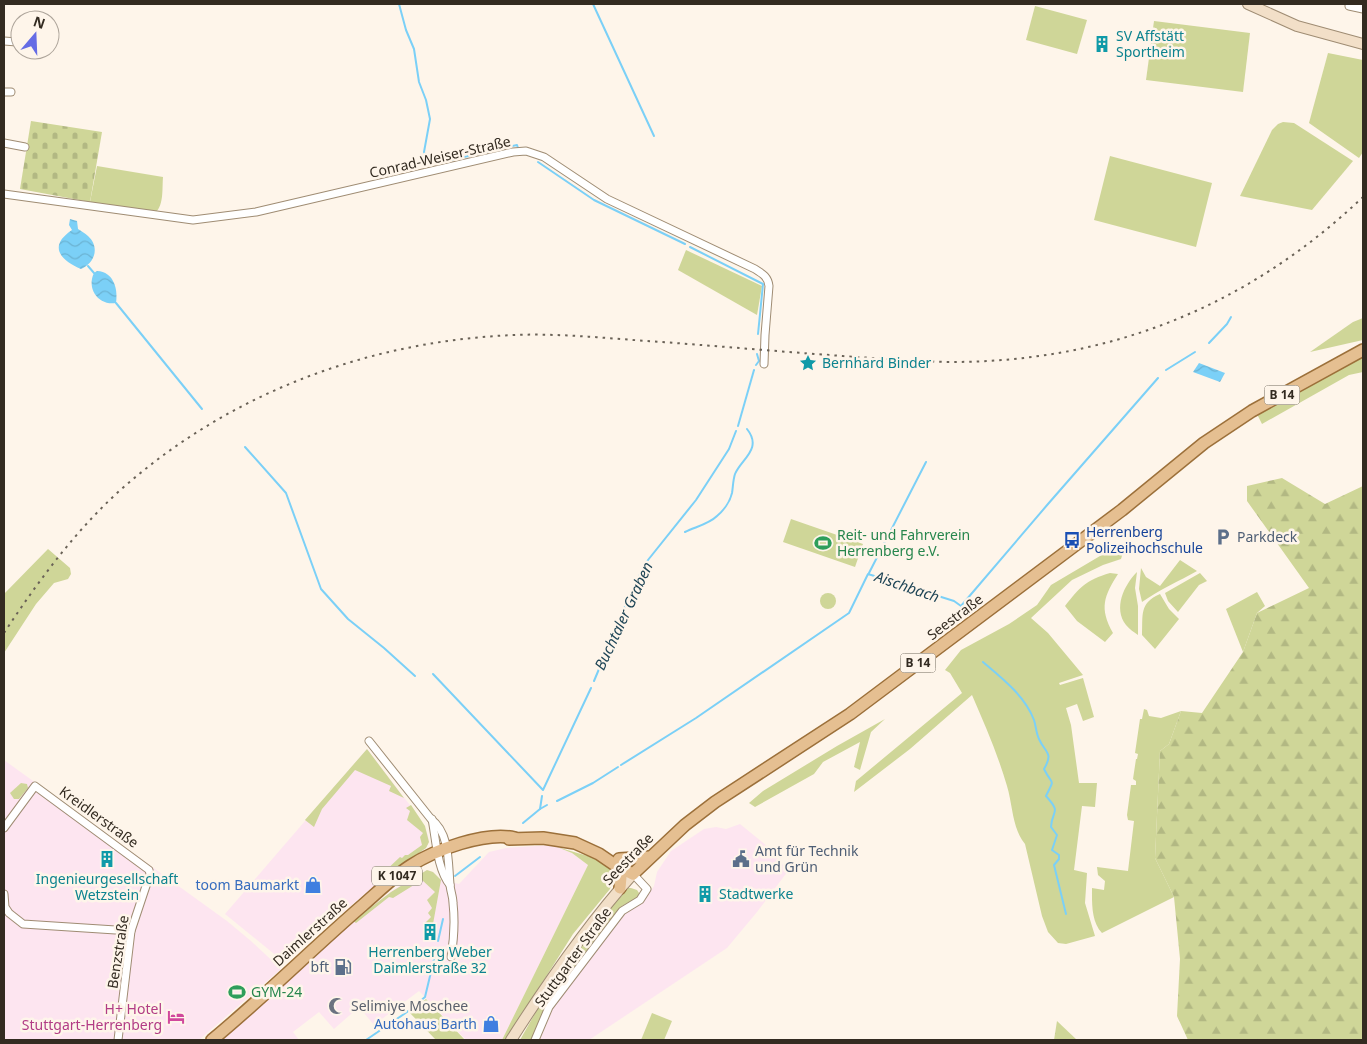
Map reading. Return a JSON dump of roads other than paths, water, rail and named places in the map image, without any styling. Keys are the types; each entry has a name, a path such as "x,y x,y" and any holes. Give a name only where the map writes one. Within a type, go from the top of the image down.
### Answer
{"main road":[{"path":"1248,4 1297,26 1363,44"},
{"name":"Seestraße","path":"515,1037 575,944 620,888 685,825 715,802 850,714 1122,510 1204,443 1252,411 1363,350"},
{"name":"Daimlerstraße","path":"212,1040 362,906 411,865 490,838 505,836 560,839 584,846 618,863 633,874"},
{"path":"620,888 621,877 618,863 650,857"}],"street":[{"path":"1349,6 1363,9"},
{"path":"4,143 24,147"},
{"name":"Conrad-Weiser-Straße","path":"4,194 193,220 256,212 513,152 526,151 544,157 607,199 765,275 770,286 764,364"},
{"path":"369,741 440,829 445,879 450,885 455,920 451,956"},
{"name":"Kreidlerstraße","path":"4,828 34,786 149,870"},
{"name":"Benzstraße","path":"118,1040 131,931 150,874 149,870"},
{"name":"Stuttgarter Straße","path":"535,1040 549,1007 622,911 640,900 644,895 647,889 633,874"},
{"path":"4,894 5,907 9,913 24,924 131,931"}],"water":[{"path":"70,219 77,221 78,229 92,240 94,245 93,259 81,269 67,261 60,252 60,242 72,230 69,225"},
{"path":"97,271 107,274 114,282 116,303 104,302 99,299 93,290 92,279"},
{"path":"1199,363 1225,373 1220,382 1193,372"}],"waterway":[{"name":"Buchtaler Graben","path":"399,4 406,30 414,49 419,82 426,100 430,119 424,152 426,158 435,163 517,145 518,148"},
{"path":"593,4 654,136"},
{"name":"Buchtaler Graben","path":"538,162 594,200 685,244"},
{"name":"Buchtaler Graben","path":"690,247 763,284 758,334"},
{"path":"88,266 94,273"},
{"path":"116,303 202,409"},
{"path":"1209,343 1231,317"},
{"path":"1166,370 1195,352"},
{"path":"756,365 759,361 757,354"},
{"name":"Buchtaler Graben","path":"738,426 754,370"},
{"name":"Aischbach","path":"621,765 696,718 849,613 868,574 954,601 961,606 1158,378"},
{"name":"Buchtaler Graben","path":"685,532 714,519 728,503 732,493 735,474 752,448 753,442 747,429"},
{"name":"Buchtaler Graben","path":"594,681 634,585 648,560 696,500 729,449 736,431"},
{"path":"245,447 286,493 321,589 348,619 415,676"},
{"path":"869,573 926,462"},
{"path":"983,662 998,674 1025,703 1034,720 1041,744 1048,753 1044,769 1052,784 1046,796 1055,809 1051,827 1057,835 1052,850 1059,855 1059,859 1054,865 1066,914"},
{"path":"433,674 543,790 591,688"},
{"name":"Aischbach","path":"557,801 593,783 618,767"},
{"name":"Buchtaler Graben","path":"540,809 542,796"},
{"name":"Aischbach","path":"523,823 547,805"},
{"name":"Aischbach","path":"455,876 480,857"},
{"name":"Aischbach","path":"438,941 443,919"},
{"name":"Aischbach","path":"366,1040 407,1012 425,997 436,951"}],"railway":[{"path":"4,633 42,578 85,526 116,494 159,459 204,428 252,401 301,379 352,362 405,348 459,339 514,335 588,337 946,362 1005,360 1063,352 1118,340 1171,322 1222,298 1271,270 1318,236 1363,197"}],"place":[{"name":"SV Affstätt Sportheim","path":"1102,44"},
{"name":"Bernhard Binder","path":"808,363"},
{"name":"Parkdeck","path":"1223,537"},
{"name":"Herrenberg Polizeihochschule","path":"1072,540"},
{"name":"Reit- und Fahrverein Herrenberg e.V.","path":"823,543"},
{"name":"Ingenieurgesellschaft Wetzstein","path":"107,859"},
{"name":"Amt für Technik und Grün","path":"741,859"},
{"name":"toom Baumarkt","path":"313,885"},
{"name":"Stadtwerke","path":"705,894"},
{"name":"Herrenberg Weber Daimlerstraße 32","path":"430,932"},
{"name":"bft","path":"343,967"},
{"name":"GYM-24","path":"237,992"},
{"name":"Selimiye Moschee","path":"337,1006"},
{"name":"H+ Hotel Stuttgart-Herrenberg","path":"176,1017"},
{"name":"Autohaus Barth","path":"491,1024"}]}
